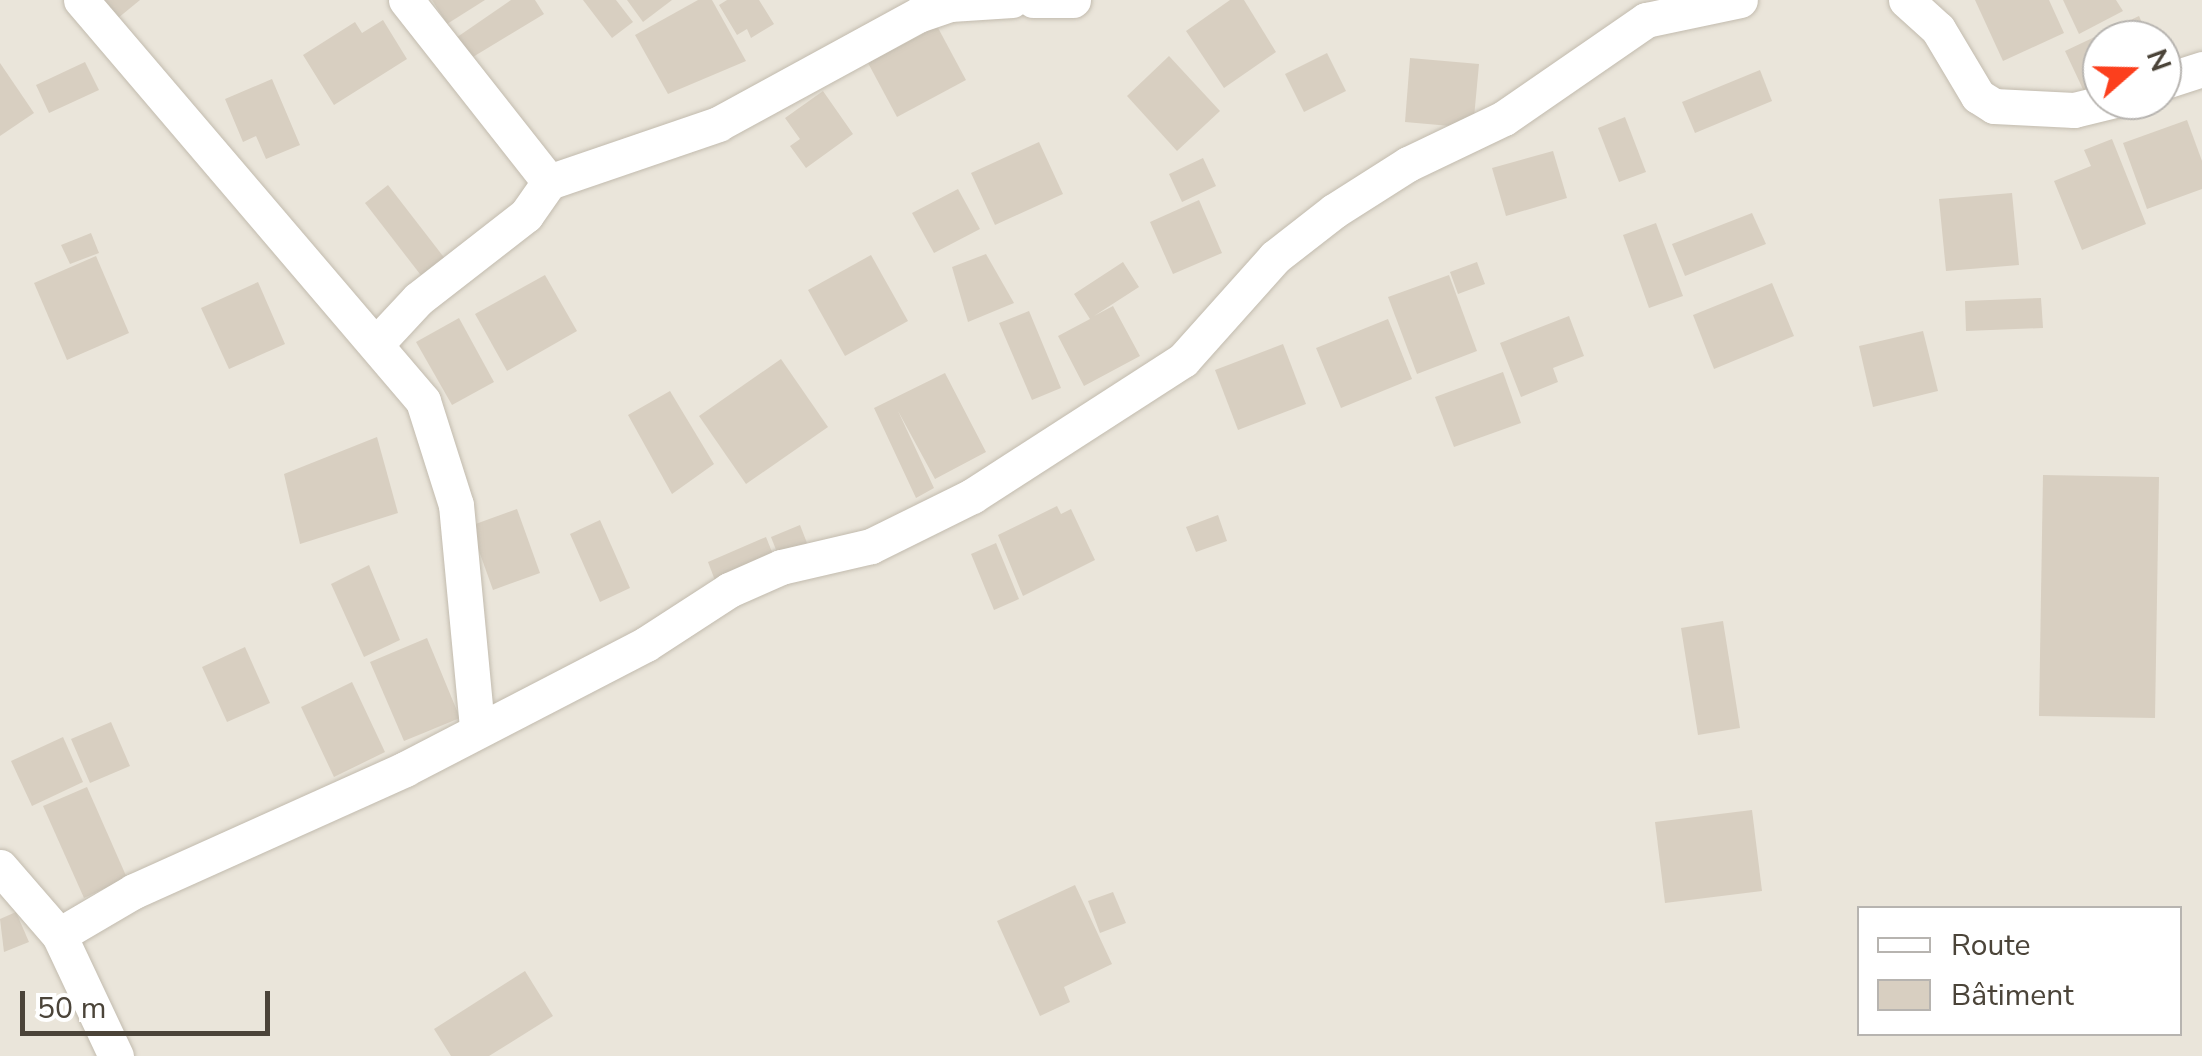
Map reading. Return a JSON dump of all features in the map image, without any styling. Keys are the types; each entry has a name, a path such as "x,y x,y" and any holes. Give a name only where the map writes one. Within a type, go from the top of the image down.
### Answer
{"street":[{"path":"81,0 423,400 441,442 472,626 477,726"},
{"path":"406,0 550,182"},
{"path":"378,343 418,299 526,216 550,182 718,124 918,15 950,4 1012,0"},
{"path":"1034,0 1073,0"},
{"path":"58,935 134,891 404,769 477,726 646,644 729,590 780,567 871,546 998,481 1183,360 1275,258 1334,211 1408,164 1504,118 1646,20 1740,0"},
{"path":"1906,0 1938,29 1978,96 1994,106 2082,108"},
{"path":"0,867 58,935 116,1056"}],"shaded area":[{"path":"0,0 2202,0 2202,1056 0,1056"}],"building":[{"path":"98,0 140,0 112,23"},
{"path":"432,0 485,0 447,24"},
{"path":"511,0 535,0 544,14 463,63 450,42"},
{"path":"583,0 616,0 633,22 612,38"},
{"path":"627,0 672,0 643,22"},
{"path":"698,0 712,0 746,61 668,94 635,35"},
{"path":"727,0 759,0 774,24 751,38 747,29 737,35 719,5"},
{"path":"1230,0 1244,0 1276,52 1224,88 1186,31"},
{"path":"1975,0 2049,0 2064,33 2003,61"},
{"path":"2063,0 2116,0 2123,11 2106,20 2082,20 2079,34"},
{"path":"383,20 407,59 334,105 303,55 355,22 362,33"},
{"path":"937,26 966,80 897,117 868,63"},
{"path":"2082,43 2082,87 2065,51"},
{"path":"1327,53 1346,91 1304,112 1285,74"},
{"path":"1169,56 1220,111 1177,151 1127,96"},
{"path":"1410,58 1479,64 1473,128 1405,122"},
{"path":"85,62 99,90 49,113 36,85"},
{"path":"0,63 34,113 0,136"},
{"path":"1760,70 1772,101 1695,133 1682,102"},
{"path":"272,79 300,145 266,159 256,136 243,142 225,99"},
{"path":"823,91 853,134 806,168 790,146 800,139 785,118"},
{"path":"1625,117 1646,172 1619,182 1598,128"},
{"path":"2187,120 2202,161 2202,189 2147,209 2123,143"},
{"path":"2112,139 2146,224 2082,250 2054,181 2091,166 2084,150"},
{"path":"1039,142 1063,194 995,225 971,173"},
{"path":"1553,151 1567,198 1506,216 1492,168"},
{"path":"1203,158 1216,186 1182,202 1169,174"},
{"path":"388,185 446,260 423,278 365,203"},
{"path":"958,189 980,229 934,253 912,213"},
{"path":"2012,193 2019,265 1946,271 1939,199"},
{"path":"1199,200 1222,253 1173,274 1150,222"},
{"path":"1752,213 1766,244 1685,276 1672,244"},
{"path":"1656,223 1683,296 1649,308 1623,235"},
{"path":"91,233 99,253 70,264 61,245"},
{"path":"986,254 1014,303 968,322 952,267"},
{"path":"871,255 908,321 845,356 808,290"},
{"path":"96,256 129,333 67,360 34,283"},
{"path":"1123,262 1139,287 1094,316 1113,306 1140,356 1084,386 1058,336 1090,319 1074,294"},
{"path":"1477,262 1485,284 1458,294 1450,272"},
{"path":"545,275 577,331 507,371 475,314"},
{"path":"1449,275 1477,351 1417,374 1388,297"},
{"path":"258,282 285,344 229,369 201,308"},
{"path":"1772,283 1794,336 1714,369 1693,315"},
{"path":"2041,298 2043,328 1966,331 1965,301"},
{"path":"1029,311 1061,388 1032,400 999,323"},
{"path":"1569,316 1584,356 1553,368 1558,382 1521,397 1500,343"},
{"path":"459,318 494,382 452,405 416,342"},
{"path":"1388,319 1412,379 1341,408 1316,348"},
{"path":"1923,331 1938,391 1873,407 1859,346"},
{"path":"1283,344 1306,404 1238,430 1215,370"},
{"path":"781,359 828,427 746,484 699,416"},
{"path":"1503,372 1521,423 1454,447 1435,397"},
{"path":"945,373 986,452 935,479 898,411 934,488 916,498 874,408"},
{"path":"670,391 714,464 672,494 628,415"},
{"path":"377,437 398,513 300,544 284,474"},
{"path":"2043,475 2159,477 2155,718 2039,716"},
{"path":"1057,506 1061,514 1071,509 1095,560 1023,596 998,535"},
{"path":"517,509 540,573 493,590 470,526"},
{"path":"1218,515 1227,541 1196,552 1186,527"},
{"path":"600,520 630,588 600,602 570,534"},
{"path":"800,525 809,548 780,560 771,537"},
{"path":"766,537 778,567 719,591 708,562"},
{"path":"996,543 1019,599 994,610 971,554"},
{"path":"369,565 400,640 364,657 331,584"},
{"path":"1723,621 1740,728 1698,735 1681,628"},
{"path":"427,638 460,718 404,741 370,662"},
{"path":"245,647 270,703 227,722 202,667"},
{"path":"352,682 385,752 334,777 301,707"},
{"path":"111,722 130,766 90,783 71,739"},
{"path":"63,737 83,782 32,806 11,761"},
{"path":"87,787 127,878 84,898 43,806"},
{"path":"1752,810 1762,891 1665,903 1655,822"},
{"path":"1075,885 1112,964 1064,987 1070,1002 1040,1016 997,921"},
{"path":"1113,892 1126,923 1100,933 1088,901"},
{"path":"16,912 29,942 4,952 0,919"},
{"path":"525,971 553,1016 489,1056 451,1056 434,1029"}]}
